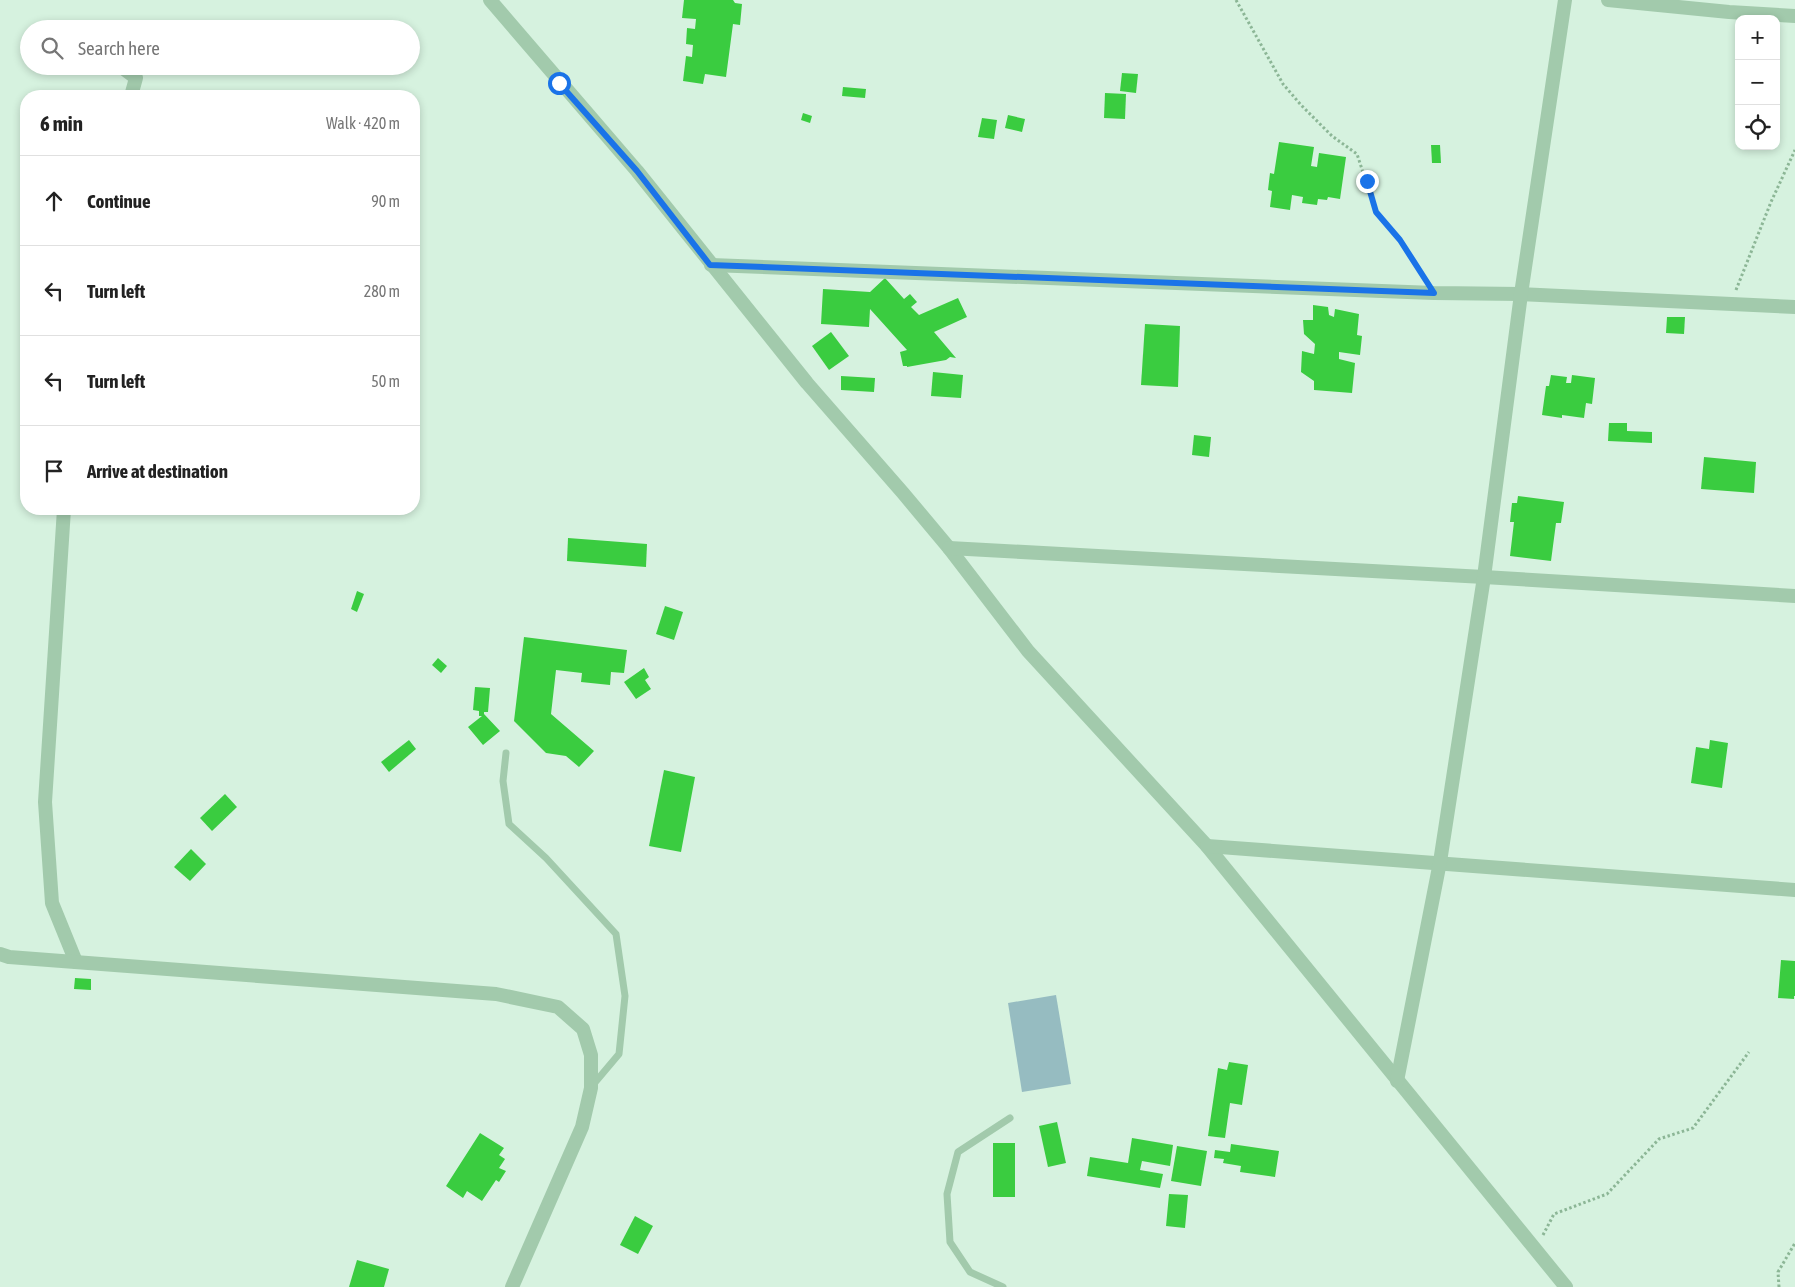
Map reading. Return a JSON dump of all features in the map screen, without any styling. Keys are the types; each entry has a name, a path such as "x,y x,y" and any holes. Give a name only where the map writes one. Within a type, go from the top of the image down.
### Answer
{"street":[{"path":"490,0 637,171 710,265 807,383 903,493 948,548 1028,651 1207,846 1566,1287"},
{"path":"1397,1081 1440,862 1484,577 1521,294 1565,0"},
{"path":"1608,0 1729,12 1795,16"},
{"path":"132,75 136,78 133,90"},
{"path":"710,265 1434,293 1521,294 1795,307"},
{"path":"64,515 45,802 52,903 76,962"},
{"path":"948,548 1795,596"},
{"path":"1207,846 1795,890"},
{"path":"0,954 9,957 496,994 558,1007 583,1029 590,1055 590,1088 582,1127 512,1287"}],"lane":[{"path":"506,753 503,781 509,824 560,873 616,934 625,996 619,1054 590,1088"},
{"path":"1003,1287 970,1272 950,1242 948,1194 958,1152 1010,1118"}],"path":[{"path":"1236,0 1283,84 1301,106 1332,136 1357,154 1376,212 1400,240 1434,293"},
{"path":"1730,303 1771,202 1795,150"},
{"path":"1535,1248 1554,1214 1607,1194 1658,1139 1693,1128 1748,1052"},
{"path":"1779,1287 1778,1272 1795,1243"}],"shaded area":[{"path":"1056,995 1071,1084 1022,1092 1008,1003"}],"building":[{"path":"684,0 733,0 735,3 742,4 740,25 733,24 726,77 705,74 703,84 683,81 686,56 692,57 693,45 686,44 687,28 695,29 696,19 682,18"},
{"path":"1122,73 1138,74 1136,93 1120,91"},
{"path":"843,87 866,89 865,98 842,96"},
{"path":"1105,93 1126,94 1125,119 1104,118"},
{"path":"803,113 812,116 810,123 801,120"},
{"path":"1008,115 1025,119 1022,132 1005,128"},
{"path":"982,118 997,120 994,139 978,137"},
{"path":"1279,142 1314,147 1311,166 1317,167 1319,153 1346,157 1340,199 1328,197 1327,200 1318,199 1317,205 1302,203 1303,197 1292,195 1290,210 1270,207 1272,191 1268,190 1270,173 1274,174"},
{"path":"1431,145 1440,145 1441,163 1432,163"},
{"path":"885,278 904,299 910,294 917,302 911,307 919,315 958,298 967,317 934,332 956,358 950,357 946,360 907,367 903,366 900,352 907,350 870,309 869,327 821,324 823,289 870,292"},
{"path":"1313,305 1328,307 1329,315 1334,317 1335,309 1359,314 1357,335 1362,336 1360,355 1339,352 1339,359 1355,363 1352,393 1314,390 1314,381 1301,372 1302,351 1314,354 1315,344 1304,334 1303,320 1313,320"},
{"path":"1667,317 1685,317 1684,334 1666,333"},
{"path":"1145,324 1180,326 1178,387 1141,385"},
{"path":"831,332 849,356 829,370 812,346"},
{"path":"933,372 963,375 961,398 931,396"},
{"path":"1551,375 1567,377 1566,383 1571,383 1572,375 1595,378 1592,404 1586,403 1584,418 1562,415 1562,418 1542,415 1546,386 1549,386"},
{"path":"841,376 875,378 874,392 841,390"},
{"path":"1609,423 1627,423 1627,431 1652,432 1652,443 1608,441"},
{"path":"1194,435 1211,437 1209,457 1192,455"},
{"path":"1704,457 1756,462 1754,493 1701,489"},
{"path":"1518,496 1564,502 1561,523 1556,523 1551,561 1510,556 1514,522 1510,522 1512,503 1517,503"},
{"path":"568,538 647,544 646,567 567,561"},
{"path":"357,591 364,594 357,612 351,609"},
{"path":"665,606 683,612 674,640 656,634"},
{"path":"524,637 627,650 624,673 611,672 610,685 581,682 582,673 556,670 551,714 594,751 579,767 566,756 546,753 514,721"},
{"path":"438,658 447,666 441,673 432,665"},
{"path":"644,668 649,677 645,680 651,689 636,699 624,682"},
{"path":"475,687 490,688 488,712 484,712 484,714 500,731 483,745 468,727 482,716 479,716 479,711 473,710"},
{"path":"409,740 416,749 389,772 381,762"},
{"path":"1710,740 1728,743 1722,788 1691,783 1696,747 1709,749"},
{"path":"664,770 695,777 681,852 649,846"},
{"path":"225,794 237,807 212,831 200,818"},
{"path":"191,849 206,864 190,881 174,867"},
{"path":"1781,960 1795,961 1794,999 1778,998"},
{"path":"75,978 91,979 91,990 74,989"},
{"path":"1229,1062 1248,1065 1242,1105 1230,1103 1225,1138 1208,1136 1218,1068 1227,1070"},
{"path":"1057,1122 1066,1163 1048,1167 1039,1126"},
{"path":"480,1133 504,1148 499,1155 505,1159 499,1168 506,1171 499,1182 496,1180 482,1201 467,1191 463,1198 446,1186"},
{"path":"1132,1138 1173,1145 1170,1166 1142,1161 1140,1170 1163,1174 1160,1188 1087,1176 1090,1157 1128,1163"},
{"path":"993,1143 1015,1143 1015,1197 993,1197"},
{"path":"1231,1144 1279,1151 1275,1177 1240,1172 1241,1166 1223,1163 1224,1159 1214,1158 1215,1150 1230,1152"},
{"path":"1177,1146 1207,1151 1201,1186 1171,1181"},
{"path":"1169,1194 1188,1195 1185,1228 1166,1226"},
{"path":"635,1216 653,1226 638,1254 620,1245"},
{"path":"357,1260 389,1269 384,1287 349,1287"}],"route":[{"path":"559,83 637,171 710,265 1434,293 1400,240 1376,212 1367,181"}]}
